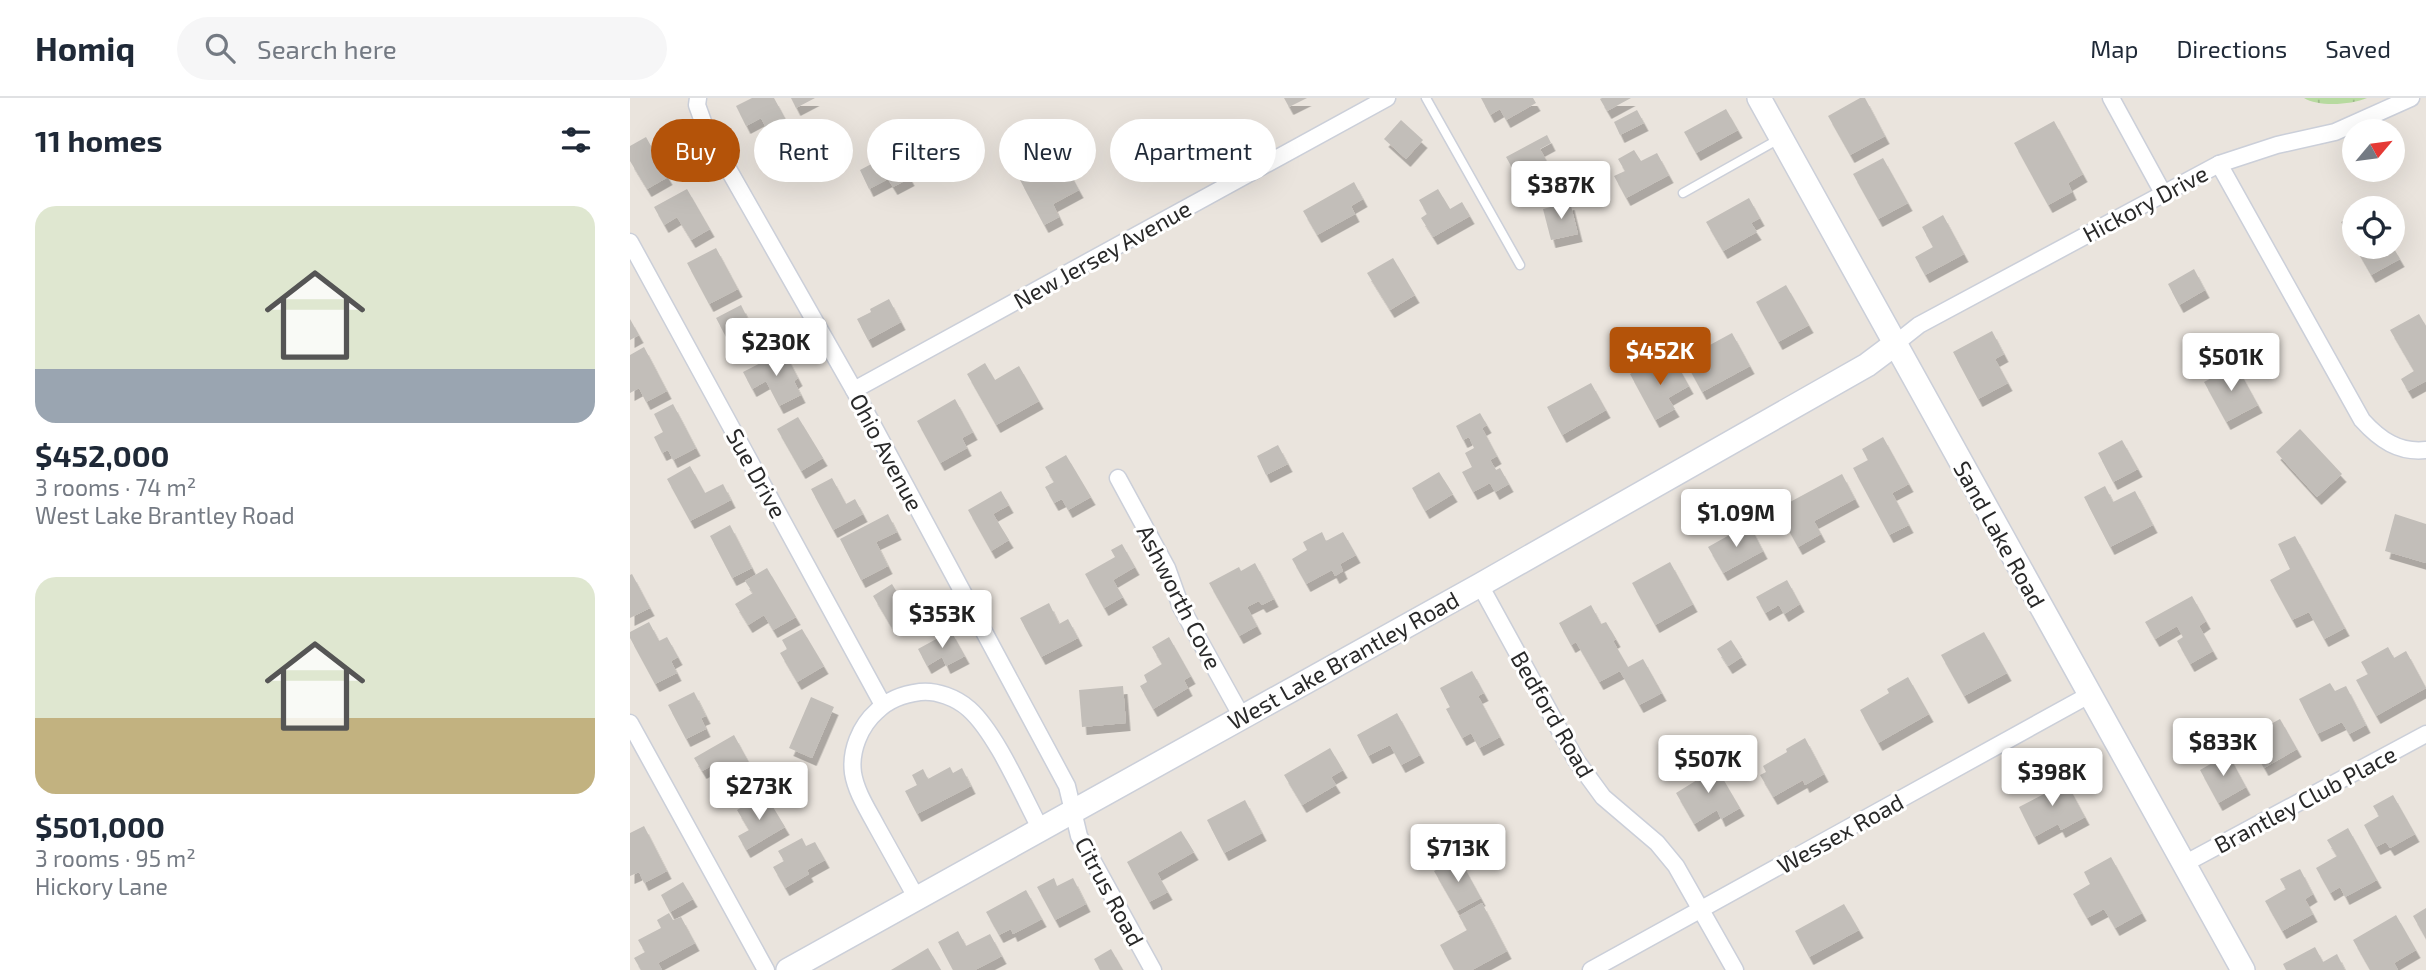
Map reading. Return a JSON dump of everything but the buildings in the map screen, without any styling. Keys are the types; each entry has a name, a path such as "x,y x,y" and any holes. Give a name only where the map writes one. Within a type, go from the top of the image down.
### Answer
{"street":[{"name":"Ohio Avenue","path":"698,98 697,105 706,130 854,390 1067,786 1073,810"},
{"name":"New Jersey Avenue","path":"854,390 1387,98"},
{"name":"Sand Lake Road","path":"1759,98 2243,970"},
{"path":"2111,98 2163,193"},
{"name":"Hickory Drive","path":"1895,344 1919,325 2219,163 2277,145 2334,132 2411,98"},
{"path":"2219,163 2362,421 2375,435 2396,448 2426,450"},
{"name":"Sue Drive","path":"630,242 883,705"},
{"name":"West Lake Brantley Road","path":"788,970 1855,372 1895,344"},
{"name":"Ashworth Cove","path":"1118,478 1167,568 1181,607 1242,717"},
{"name":"Bedford Road","path":"1480,584 1576,760 1603,797 1657,843 1676,866 1735,970"},
{"path":"916,897 862,799 853,775 853,754 862,730 871,716 883,705 907,694 927,691 948,696 967,707 984,726 1040,828"},
{"name":"Wessex Road","path":"1591,970 2089,695"},
{"path":"630,723 766,970"},
{"name":"Brantley Club Place","path":"2184,864 2426,734"},
{"name":"Citrus Road","path":"1073,810 1079,836 1153,970"}],"lane":[{"path":"1426,98 1520,265"},
{"path":"1683,193 1781,138"}],"green space":[{"path":"2304,98 2367,98 2335,104 2318,103"}]}
